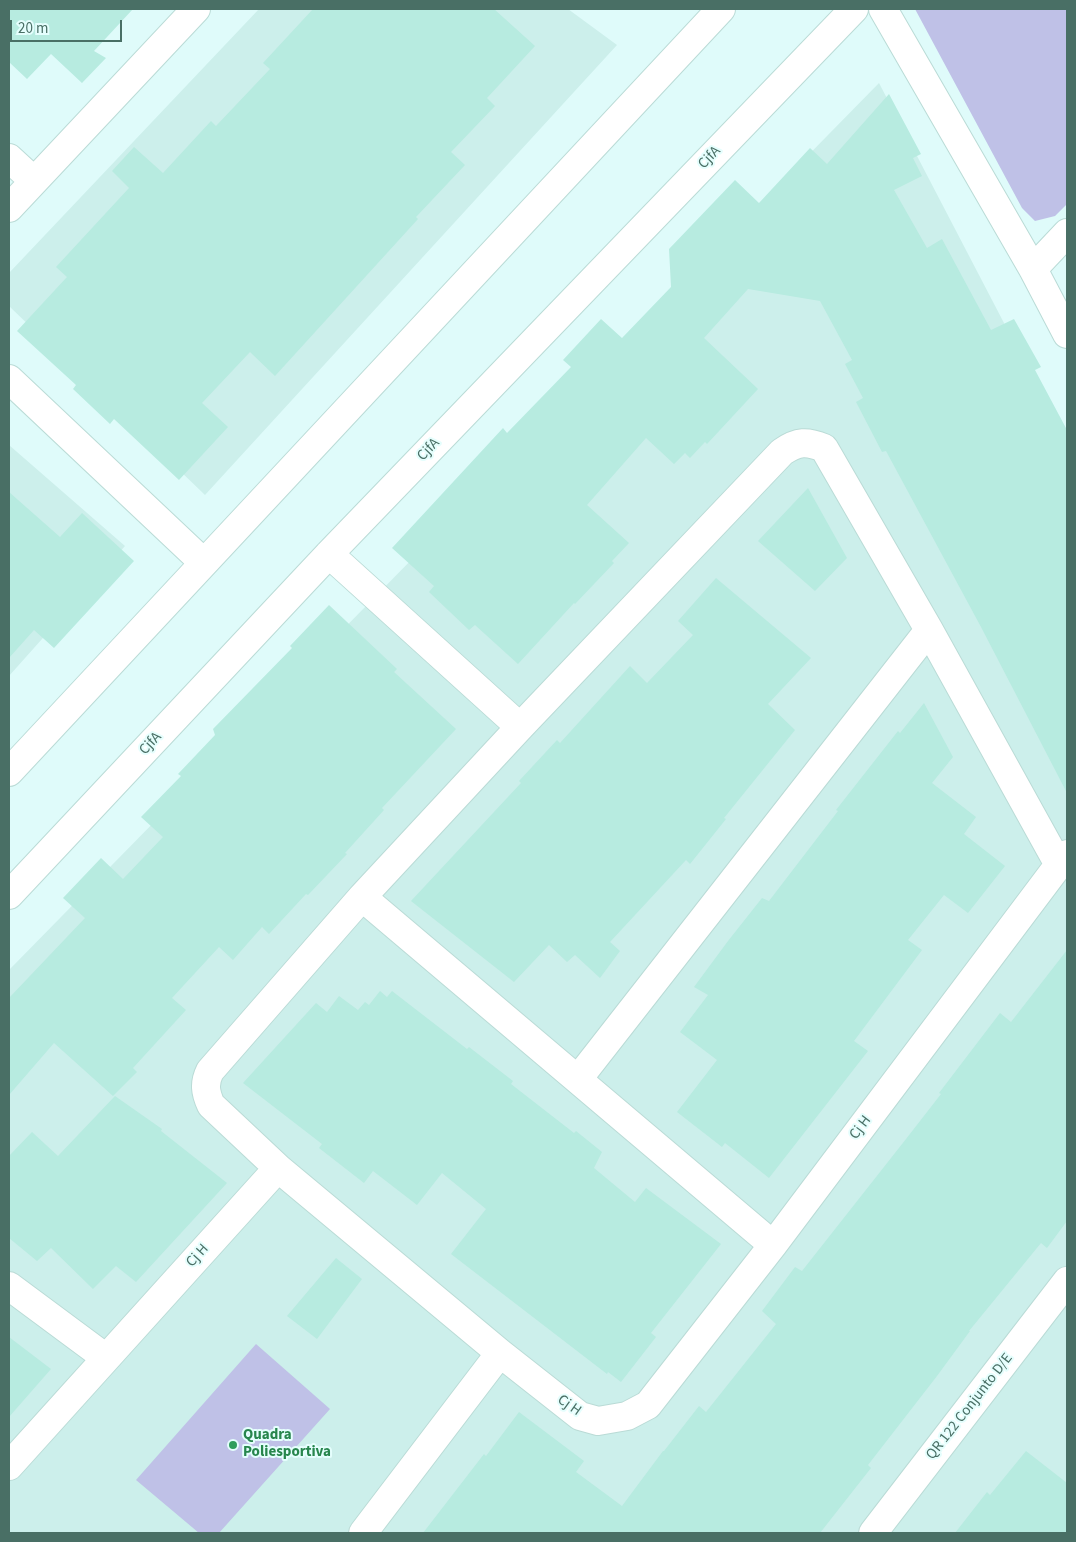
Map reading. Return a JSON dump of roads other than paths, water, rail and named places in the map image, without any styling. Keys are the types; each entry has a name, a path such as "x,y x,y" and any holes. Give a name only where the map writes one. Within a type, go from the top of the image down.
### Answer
{"street":[{"path":"9,208 196,9"},
{"path":"9,772 721,9"},
{"name":"CjfA","path":"9,895 329,554 854,9"},
{"path":"883,9 1033,269 1064,319"},
{"path":"9,158 34,181"},
{"path":"1033,269 1067,233"},
{"path":"9,379 204,563"},
{"path":"278,1168 211,1105 206,1094 205,1081 210,1071 362,896 782,452 793,444 811,443 824,448 1063,860"},
{"path":"329,554 520,727"},
{"path":"578,1079 929,630"},
{"name":"Cj H","path":"9,1466 278,1168 500,1354 580,1416 598,1421 627,1416 648,1405 773,1244 1063,860"},
{"path":"362,896 773,1244"},
{"name":"QR 122 Conjunto D/E","path":"873,1533 1067,1281"},
{"path":"9,1286 106,1358"},
{"path":"363,1533 500,1354"}],"place":[{"name":"Quadra Poliesportiva","path":"233,1445"}]}
